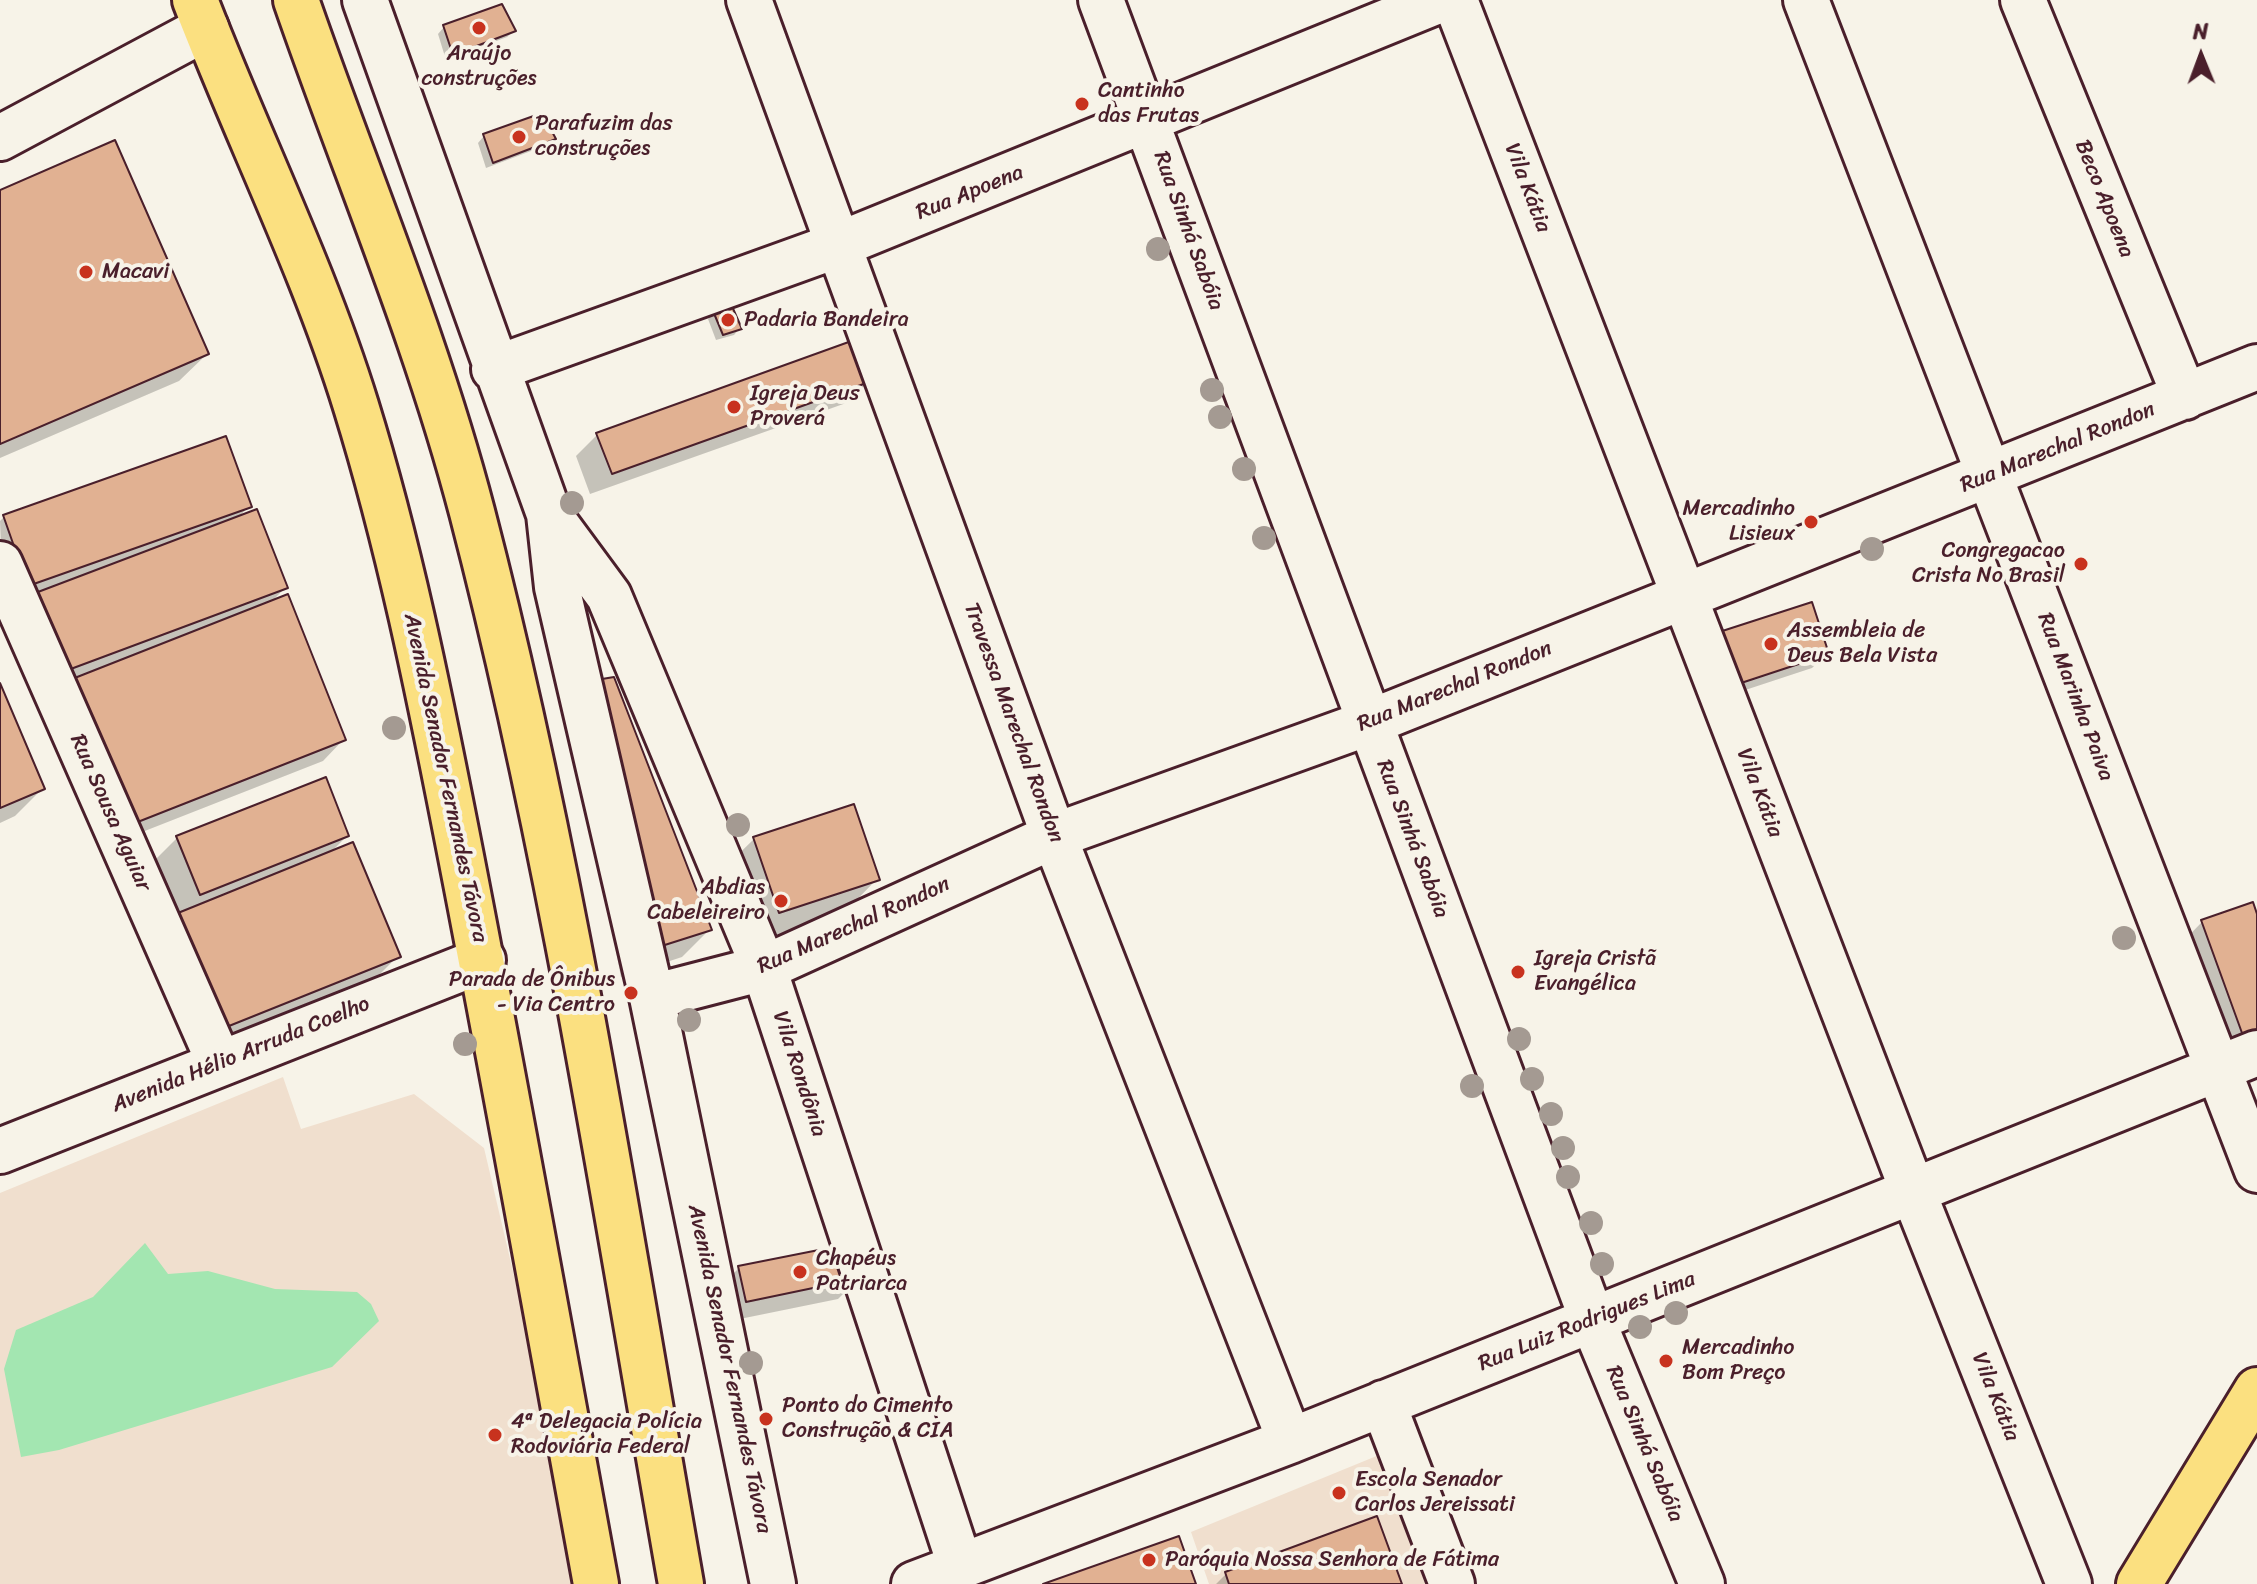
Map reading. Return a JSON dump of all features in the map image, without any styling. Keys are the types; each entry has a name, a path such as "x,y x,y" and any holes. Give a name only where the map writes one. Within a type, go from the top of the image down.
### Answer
{"main road":[{"path":"296,0 398,271 471,510 567,932 681,1584"},
{"name":"Avenida Senador Fernandes Távora","path":"200,14 318,298 356,405 440,740 596,1584"},
{"path":"2139,1584 2257,1390"}],"street":[{"name":"Avenida Senador Fernandes Távora","path":"365,0 494,369 549,514 557,587 652,997 773,1584"},
{"name":"Travessa Marechal Rondon","path":"749,0 1054,836 1290,1441"},
{"name":"Rua Sinhá Sabóia","path":"1101,0 1592,1319 1702,1584"},
{"name":"Rua Apoena","path":"494,369 838,245 1148,122 1440,0"},
{"name":"Vila Kátia","path":"1455,0 1914,1194 2069,1584"},
{"name":"Rua Marinha Paiva","path":"1806,0 1990,477 2238,1062 2257,1170"},
{"name":"Beco Apoena","path":"2023,0 2185,397"},
{"path":"0,138 200,14"},
{"name":"Rua Marechal Rondon","path":"652,997 764,968 1054,836 1368,723 1990,477 2257,367"},
{"name":"Vila Rondônia","path":"549,514 609,596 764,968 961,1568"},
{"name":"Rua Sousa Aguiar","path":"0,564 219,1062"},
{"name":"Avenida Hélio Arruda Coelho","path":"0,1151 483,960"},
{"name":"Rua Luiz Rodrigues Lima","path":"914,1584 1290,1441 2238,1062"},
{"path":"1383,1403 1452,1584"}],"shaded area":[{"path":"283,1077 301,1129 414,1094 484,1148 519,1297 573,1584 0,1584 0,1193"},
{"name":"Escola Senador Carlos Jereissati","path":"1379,1455 1428,1584 1209,1584 1191,1532"}],"green space":[{"path":"145,1243 168,1274 208,1271 275,1289 357,1292 371,1304 379,1321 332,1367 59,1450 21,1457 4,1369 16,1330 93,1297"}],"building":[{"name":"Araújo construções","path":"502,4 516,31 453,55 443,25"},
{"name":"Parafuzim das construções","path":"542,113 556,139 493,163 483,134"},
{"name":"Macavi","path":"115,140 209,354 0,444 0,190"},
{"name":"Padaria Bandeira","path":"731,304 742,329 723,335 713,311"},
{"name":"Igreja Deus Proverá","path":"857,339 872,381 612,474 596,433"},
{"path":"226,436 252,507 28,586 3,515"},
{"path":"257,509 288,588 60,673 30,595"},
{"path":"288,594 346,740 125,827 67,681"},
{"name":"Assembleia de Deus Bela Vista","path":"1812,602 1829,654 1732,686 1713,634"},
{"path":"614,677 712,930 649,950 596,680"},
{"path":"0,683 45,789 0,808"},
{"path":"326,777 349,836 200,895 176,836"},
{"path":"854,804 880,880 779,913 753,837"},
{"path":"353,842 401,957 219,1030 173,915"},
{"path":"2253,902 2257,914 2257,1040 2246,1044 2201,920"},
{"name":"Chapéus Patriarca","path":"854,1243 861,1278 746,1302 738,1266"},
{"path":"1377,1516 1402,1584 1229,1584 1225,1572"},
{"name":"Paróquia Nossa Senhora de Fátima","path":"1179,1536 1196,1584 1043,1584"}],"place":[{"name":"Araújo construções","path":"479,28"},
{"name":"Cantinho das Frutas","path":"1082,104"},
{"name":"Parafuzim das construções","path":"519,137"},
{"name":"Macavi","path":"86,272"},
{"name":"Padaria Bandeira","path":"728,320"},
{"name":"Igreja Deus Proverá","path":"734,407"},
{"name":"Mercadinho Lisieux","path":"1811,522"},
{"name":"Congregacao Crista No Brasil","path":"2081,564"},
{"name":"Assembleia de Deus Bela Vista","path":"1771,644"},
{"name":"Abdias Cabeleireiro","path":"781,901"},
{"name":"Igreja Cristã Evangélica","path":"1518,972"},
{"name":"Parada de Ônibus - Via Centro","path":"631,993"},
{"name":"Chapéus Patriarca","path":"800,1272"},
{"name":"Mercadinho Bom Preço","path":"1666,1361"},
{"name":"Ponto do Cimento Construção & CIA","path":"766,1419"},
{"name":"4ª Delegacia Polícia Rodoviária Federal","path":"495,1435"},
{"name":"Escola Senador Carlos Jereissati","path":"1339,1493"},
{"name":"Paróquia Nossa Senhora de Fátima","path":"1149,1560"}]}
